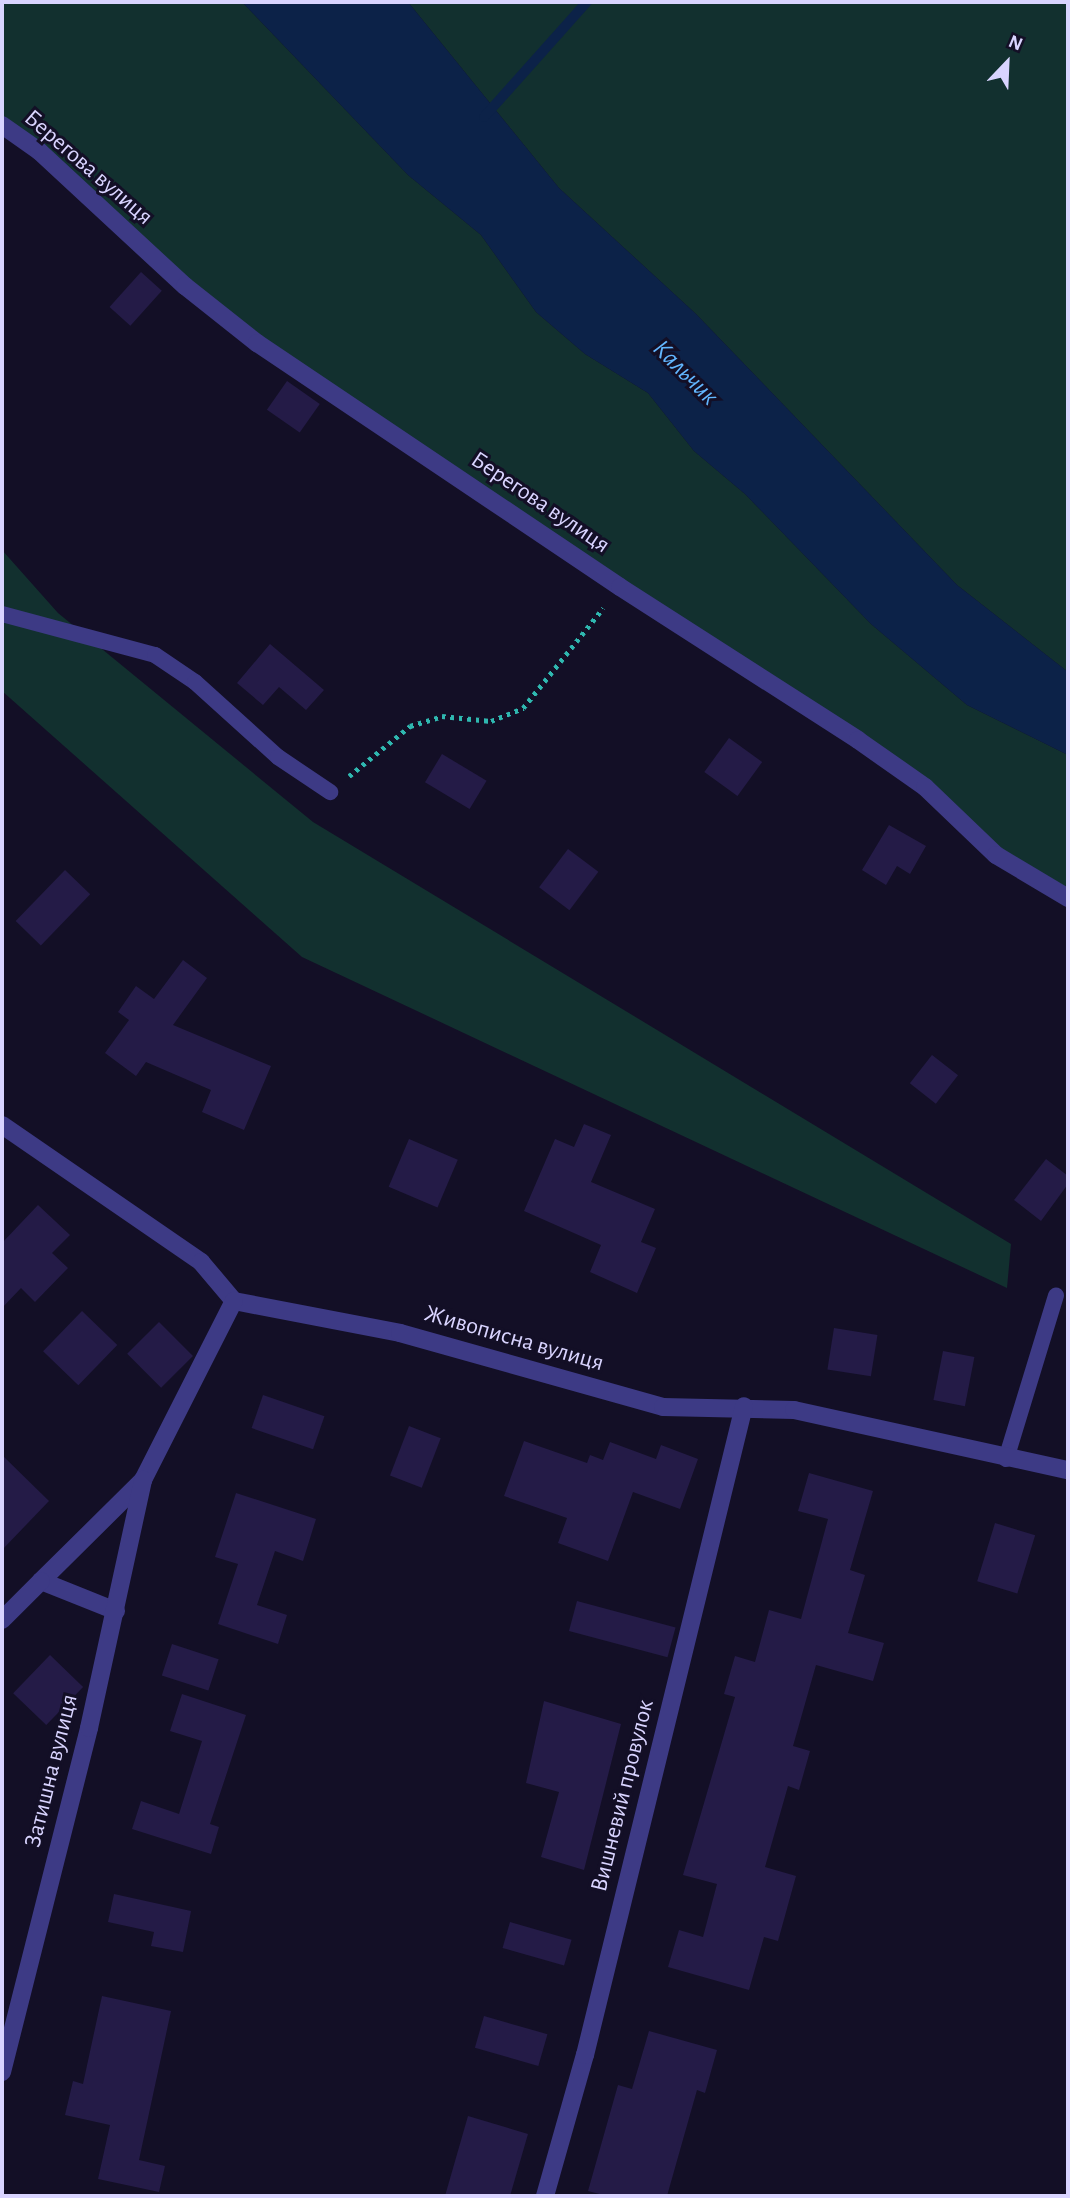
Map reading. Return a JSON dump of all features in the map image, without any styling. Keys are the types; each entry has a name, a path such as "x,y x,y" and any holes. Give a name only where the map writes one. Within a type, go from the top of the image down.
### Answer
{"street":[{"name":"Берегова вулиця","path":"2,125 38,151 186,286 257,343 620,587 858,740 925,787 996,855 1068,898"},
{"path":"2,1125 201,1262 234,1301 143,1480 2,1620"},
{"name":"Живописна вулиця","path":"234,1301 400,1333 663,1407 744,1406 794,1410 1006,1459 1068,1470"},
{"name":"Вишневий провулок","path":"545,2196 585,2055 744,1406"},
{"name":"Затишна вулиця","path":"2,2072 116,1611 143,1480"},
{"path":"41,1581 116,1611"}],"lane":[{"path":"2,614 155,655 195,682 278,757 330,792"},
{"path":"1006,1459 1056,1295"}],"path":[{"path":"330,792 410,726 442,716 491,721 523,708 620,587"}],"green space":[{"path":"2,2 242,2 408,175 481,235 536,312 585,354 648,393 694,451 745,494 871,624 967,705 1068,755 1068,898 1027,876 925,787 257,343 2,125"},
{"path":"408,2 1068,2 1068,672 957,585 696,314 559,188"},
{"path":"2,550 58,613 313,822 1011,1244 1007,1288 302,957 2,691"}],"water":[{"name":"Кальчик","path":"242,2 408,2 559,188 696,314 957,585 1068,672 1068,755 967,705 871,624 745,494 694,451 648,393 585,354 536,312 481,235 408,175"}],"building":[{"path":"141,272 162,291 130,326 110,307"},
{"path":"287,381 320,404 300,433 267,410"},
{"path":"270,644 324,690 306,710 279,687 263,705 237,683"},
{"path":"729,738 762,762 737,796 704,772"},
{"path":"442,754 487,781 470,809 425,782"},
{"path":"889,825 926,846 910,874 897,866 886,885 862,870"},
{"path":"568,849 598,872 569,910 539,887"},
{"path":"65,870 90,894 41,945 16,921"},
{"path":"183,960 207,978 173,1025 271,1066 244,1130 202,1112 211,1090 146,1062 136,1076 105,1053 129,1020 118,1012 136,986 154,999"},
{"path":"932,1055 958,1075 936,1104 910,1083"},
{"path":"584,1124 611,1135 591,1182 655,1209 641,1242 656,1248 637,1293 590,1272 601,1245 524,1211 555,1139 574,1147"},
{"path":"409,1139 458,1160 437,1208 389,1187"},
{"path":"1046,1159 1068,1176 1068,1184 1041,1221 1014,1200"},
{"path":"38,1205 70,1235 52,1253 68,1268 35,1302 21,1288 2,1308 2,1243"},
{"path":"82,1311 117,1345 78,1385 43,1351"},
{"path":"159,1322 193,1356 161,1388 127,1354"},
{"path":"834,1328 877,1335 871,1376 827,1369"},
{"path":"943,1351 974,1357 965,1406 933,1400"},
{"path":"263,1395 324,1416 313,1449 252,1428"},
{"path":"409,1426 441,1438 422,1488 390,1475"},
{"path":"524,1441 587,1463 590,1455 603,1460 610,1442 656,1459 661,1445 698,1459 680,1509 633,1492 608,1561 558,1543 567,1518 504,1496"},
{"path":"2,1455 49,1501 2,1550"},
{"path":"809,1473 873,1491 850,1570 865,1575 848,1633 884,1643 873,1681 816,1665 793,1746 810,1751 799,1790 788,1786 765,1867 796,1876 778,1941 764,1937 749,1990 668,1967 679,1930 703,1937 717,1884 683,1875 735,1697 724,1694 735,1656 755,1662 769,1610 801,1619 828,1519 798,1511"},
{"path":"236,1493 316,1519 303,1561 275,1551 257,1605 287,1615 278,1644 218,1624 238,1564 215,1557"},
{"path":"995,1523 1035,1535 1017,1594 977,1581"},
{"path":"577,1601 676,1627 668,1657 569,1631"},
{"path":"172,1644 219,1659 208,1691 162,1675"},
{"path":"50,1655 83,1687 46,1725 13,1693"},
{"path":"182,1694 246,1715 210,1824 219,1827 211,1854 132,1829 141,1801 179,1814 202,1741 170,1731"},
{"path":"544,1701 621,1724 584,1870 541,1857 559,1792 526,1783"},
{"path":"114,1894 191,1911 183,1952 151,1946 154,1932 108,1922"},
{"path":"510,1922 572,1940 564,1966 503,1948"},
{"path":"102,1996 171,2011 139,2160 165,2166 159,2192 98,2179 110,2125 65,2115 73,2081 83,2084"},
{"path":"484,2016 547,2034 538,2066 475,2048"},
{"path":"649,2031 717,2050 705,2093 697,2090 667,2196 607,2196 588,2191 618,2085 632,2089"},
{"path":"468,2116 528,2134 510,2196 445,2196"}],"waterway":[{"path":"484,117 587,2"}]}
